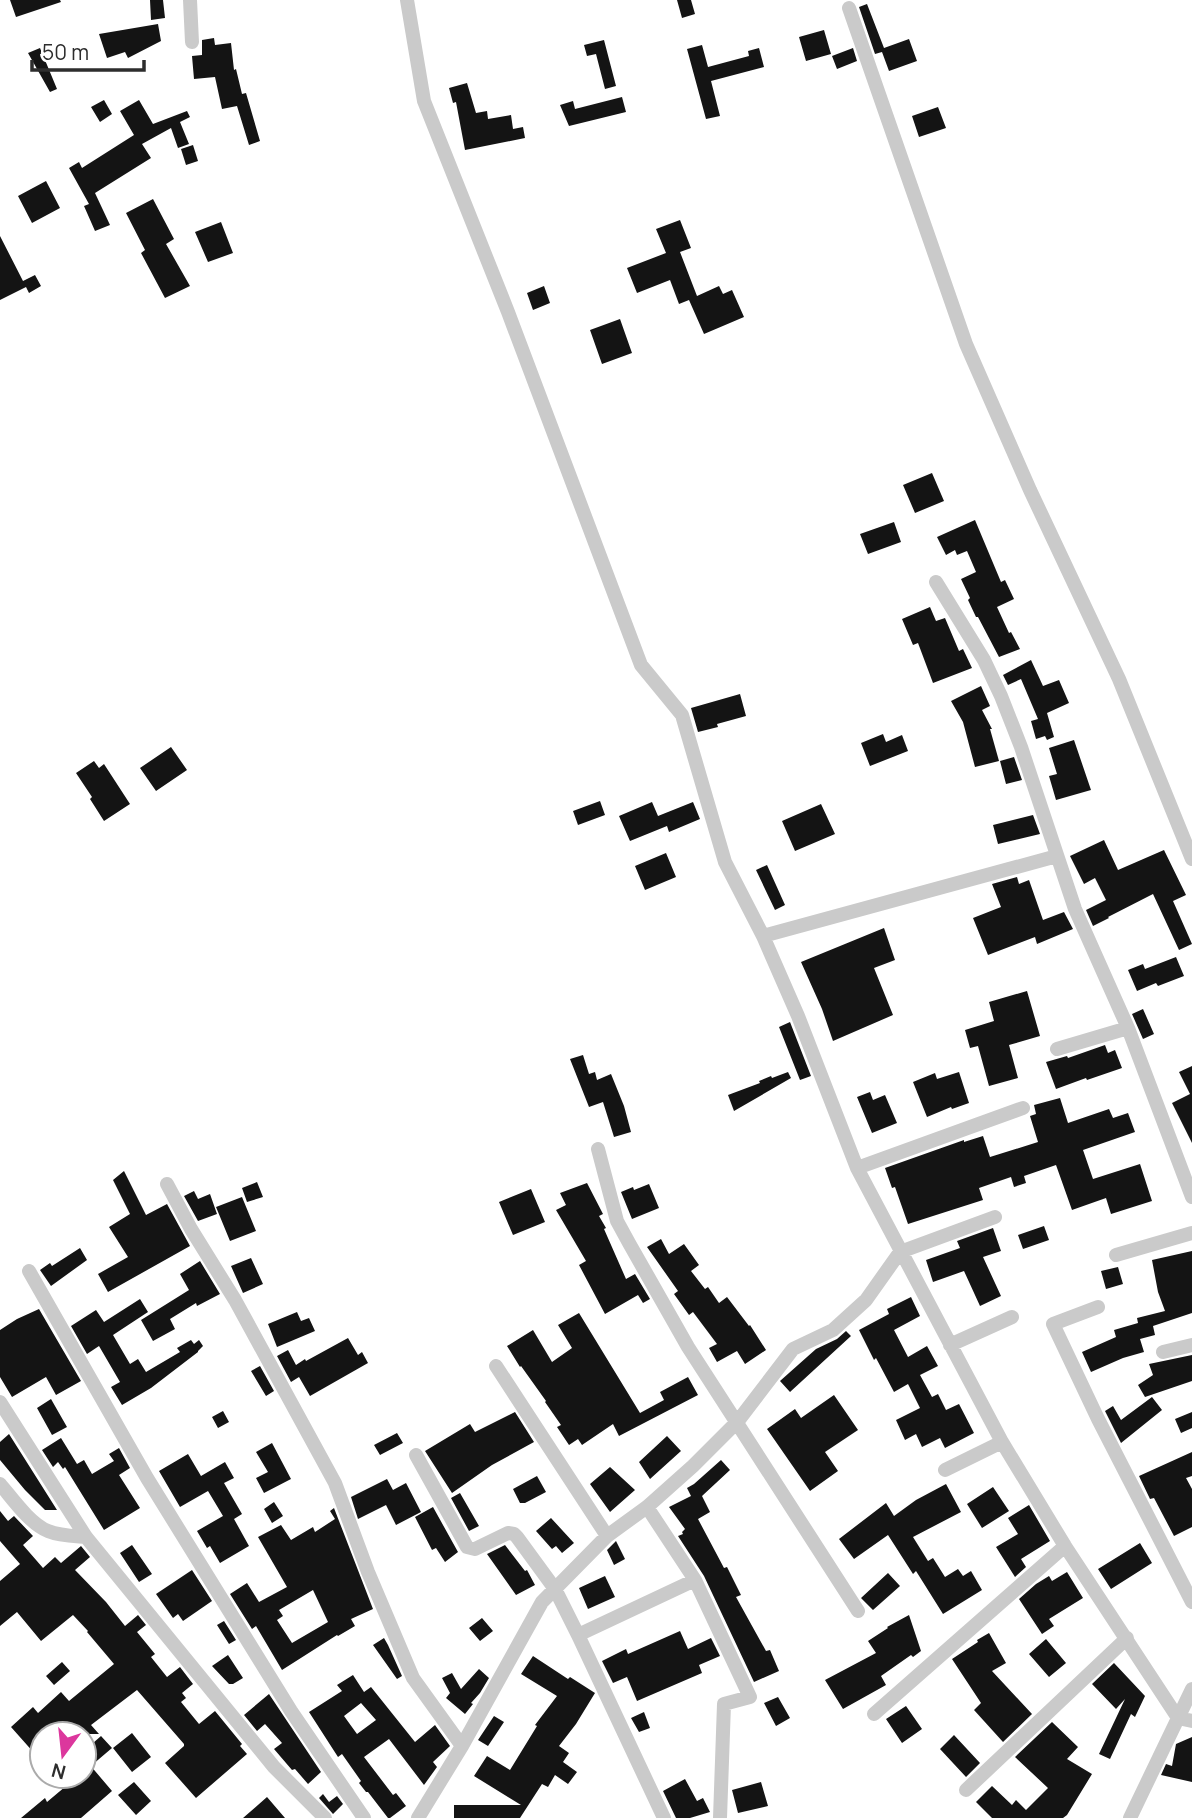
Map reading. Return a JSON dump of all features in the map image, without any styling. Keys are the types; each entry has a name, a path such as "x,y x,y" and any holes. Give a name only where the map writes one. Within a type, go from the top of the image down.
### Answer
{"street":[{"path":"190,0 192,41"},
{"path":"407,0 424,101 508,312 641,665 682,715 725,862 763,936 798,1016 856,1168 1002,1442 1065,1546 1185,1719"},
{"path":"849,8 966,344 1119,679 1192,859"},
{"path":"936,582 984,660 1001,696 1021,747 1075,909 1128,1028 1192,1197"},
{"path":"763,936 1057,856"},
{"path":"1057,1049 1128,1028"},
{"path":"856,1168 1023,1108"},
{"path":"598,1149 617,1221 688,1347 858,1611"},
{"path":"167,1184 191,1230 235,1300 335,1483 368,1572 413,1678 462,1746"},
{"path":"418,1818 462,1746 542,1602 607,1536 647,1507 738,1421 793,1349 833,1330 866,1300 900,1252 995,1217"},
{"path":"1116,1255 1192,1233"},
{"path":"29,1271 154,1490 290,1711 364,1818"},
{"path":"1098,1307 1053,1325 1192,1602"},
{"path":"950,1345 1012,1317"},
{"path":"1163,1352 1192,1345"},
{"path":"496,1366 607,1536"},
{"path":"0,1402 86,1538 274,1767 325,1818"},
{"path":"945,1469 1002,1442"},
{"path":"416,1455 467,1547 475,1549 508,1533 514,1534 555,1589 664,1818"},
{"path":"0,1484 29,1517 45,1530 86,1538"},
{"path":"647,1507 695,1580 750,1697 724,1704 720,1818"},
{"path":"874,1714 1065,1546"},
{"path":"578,1635 695,1580"},
{"path":"966,1790 1127,1638"},
{"path":"1130,1818 1185,1719 1192,1689"}],"building":[{"path":"10,0 60,0 61,2 16,17"},
{"path":"150,0 163,0 165,18 151,20"},
{"path":"677,0 691,0 695,14 682,18"},
{"path":"867,4 884,48 909,39 917,61 889,71 882,52 875,54 859,7"},
{"path":"158,24 161,41 128,58 125,52 107,58 99,34"},
{"path":"824,30 831,54 806,61 799,37"},
{"path":"214,38 215,45 231,43 234,70 236,69 242,94 246,93 260,141 249,145 237,106 222,109 215,77 194,79 192,56 202,55 202,40"},
{"path":"604,40 616,86 605,89 596,54 587,56 584,45"},
{"path":"702,45 708,67 749,56 748,51 759,48 764,67 711,81 720,116 706,119 687,49"},
{"path":"40,48 57,89 50,92 28,53"},
{"path":"853,48 857,61 837,69 832,56"},
{"path":"467,83 476,113 487,111 488,119 511,115 513,129 523,127 525,138 465,150 456,102 453,103 449,88"},
{"path":"622,97 626,112 569,126 560,105 573,101 575,109"},
{"path":"104,100 112,114 100,122 91,107"},
{"path":"139,100 153,124 187,111 190,117 180,122 189,144 178,148 171,128 142,144 151,158 95,193 110,225 95,231 84,206 89,204 69,168 79,162 82,168 134,135 120,111"},
{"path":"938,107 946,128 919,137 912,116"},
{"path":"193,145 198,161 186,165 181,149"},
{"path":"46,181 60,208 32,223 18,196"},
{"path":"153,199 174,239 166,244 190,286 165,298 141,253 145,250 126,213"},
{"path":"680,220 691,248 680,252 697,296 719,286 723,294 732,290 744,317 704,334 689,300 679,304 670,280 637,293 627,268 666,253 656,229"},
{"path":"221,222 233,253 208,262 195,232"},
{"path":"0,236 23,281 35,275 41,286 29,293 26,287 0,300"},
{"path":"544,286 550,303 533,310 527,293"},
{"path":"620,319 632,353 602,364 590,330"},
{"path":"932,473 944,501 915,513 903,485"},
{"path":"975,520 1001,582 1005,580 1014,599 997,607 1020,649 999,657 976,617 961,579 976,572 967,551 957,555 955,550 946,555 937,537"},
{"path":"894,522 901,542 868,554 860,534"},
{"path":"930,607 936,621 945,618 959,651 963,649 972,668 933,683 918,643 913,645 902,619"},
{"path":"1031,660 1043,686 1059,680 1069,703 1047,713 1054,737 1047,740 1045,736 1036,739 1031,721 1038,719 1021,679 1008,685 1003,675"},
{"path":"981,686 990,706 982,710 992,729 999,761 975,767 963,722 951,701"},
{"path":"740,694 746,716 698,732 691,708"},
{"path":"883,734 886,742 902,735 908,751 870,766 861,743"},
{"path":"1074,740 1091,790 1056,800 1049,776 1057,774 1049,748"},
{"path":"171,747 187,770 156,791 140,768"},
{"path":"1014,757 1022,780 1006,784 1000,761"},
{"path":"94,761 99,768 104,764 130,804 104,821 76,773"},
{"path":"600,801 605,815 578,825 573,811"},
{"path":"652,802 658,816 693,802 700,819 669,832 667,826 630,841 619,816"},
{"path":"821,804 835,834 795,851 782,821"},
{"path":"1033,815 1040,834 998,844 993,825"},
{"path":"1104,840 1118,870 1164,850 1186,895 1173,901 1192,944 1179,950 1153,894 1093,926 1086,910 1106,900 1095,878 1084,884 1070,856"},
{"path":"666,853 676,877 645,890 635,866"},
{"path":"767,865 785,905 775,910 756,870"},
{"path":"1017,877 1019,884 1029,880 1043,920 1064,912 1073,929 1037,944 1035,937 988,955 973,918 1001,907 992,884"},
{"path":"884,928 895,960 874,968 893,1015 833,1041 801,962"},
{"path":"1176,957 1184,976 1137,991 1128,970 1143,964 1145,969"},
{"path":"1027,991 1040,1036 1009,1045 1018,1078 989,1086 978,1046 970,1048 965,1030 994,1021 989,1002"},
{"path":"1143,1009 1154,1034 1143,1039 1132,1014"},
{"path":"790,1022 811,1076 800,1080 779,1027"},
{"path":"1105,1045 1108,1053 1115,1050 1122,1068 1056,1089 1046,1062 1067,1056 1068,1058"},
{"path":"583,1055 589,1074 595,1072 597,1080 611,1074 631,1132 614,1137 603,1102 589,1107 570,1059"},
{"path":"1192,1066 1192,1143 1172,1103 1190,1094 1179,1072"},
{"path":"788,1072 791,1078 734,1111 728,1095 771,1076 772,1078"},
{"path":"959,1072 969,1103 927,1117 913,1082 935,1073 937,1079"},
{"path":"870,1092 873,1100 885,1095 897,1123 872,1133 857,1097"},
{"path":"1060,1098 1068,1123 1109,1109 1113,1118 1128,1113 1135,1132 1083,1150 1093,1179 1140,1164 1152,1201 1111,1214 1106,1198 1072,1210 1056,1165 1024,1176 1026,1183 1014,1187 1011,1177 979,1188 983,1200 908,1224 885,1168 983,1136 990,1157 1038,1142 1030,1116 1036,1114 1034,1105"},
{"path":"124,1171 146,1215 167,1204 190,1246 108,1292 98,1274 128,1257 109,1227 130,1214 113,1180"},
{"path":"257,1182 263,1197 247,1202 242,1188"},
{"path":"587,1183 603,1214 599,1216 626,1279 635,1274 650,1299 643,1303 638,1295 605,1314 579,1265 586,1261 556,1210 566,1205 560,1193"},
{"path":"649,1184 659,1208 632,1219 621,1192"},
{"path":"531,1189 545,1222 513,1235 499,1202"},
{"path":"194,1191 198,1199 210,1194 217,1214 198,1221 184,1196"},
{"path":"242,1197 256,1231 230,1241 216,1207"},
{"path":"1044,1226 1049,1240 1023,1249 1018,1235"},
{"path":"993,1228 1001,1251 983,1257 1001,1296 980,1306 964,1271 933,1282 926,1260 960,1248 957,1241"},
{"path":"661,1239 669,1254 684,1244 699,1265 691,1271 705,1289 708,1287 719,1303 727,1297 766,1350 745,1364 737,1351 717,1362 709,1348 717,1344 693,1312 689,1315 674,1294 678,1291 647,1247"},
{"path":"80,1248 87,1260 51,1286 40,1270 50,1263 52,1266"},
{"path":"1192,1251 1192,1313 1153,1326 1155,1335 1140,1339 1144,1352 1091,1372 1082,1352 1116,1337 1114,1330 1138,1323 1137,1318 1165,1311 1152,1260"},
{"path":"251,1258 263,1284 243,1293 231,1266"},
{"path":"200,1261 220,1294 197,1306 196,1303 170,1319 175,1329 153,1341 141,1320 189,1290 180,1274"},
{"path":"1118,1267 1123,1284 1106,1289 1101,1271"},
{"path":"911,1297 920,1316 894,1330 908,1357 927,1346 938,1366 920,1375 932,1397 938,1394 946,1410 959,1404 974,1433 945,1448 940,1438 922,1447 916,1434 905,1440 896,1420 920,1408 908,1384 894,1392 859,1330 889,1314 887,1309"},
{"path":"140,1299 148,1312 113,1335 130,1364 138,1359 146,1372 180,1352 177,1348 191,1340 194,1344 199,1340 203,1346 151,1388 122,1405 111,1387 120,1382 99,1346 87,1354 71,1326 96,1310 104,1322"},
{"path":"39,1309 81,1381 56,1395 46,1377 12,1397 0,1377 0,1330"},
{"path":"297,1312 301,1321 309,1318 315,1331 277,1347 268,1324"},
{"path":"579,1313 640,1413 664,1400 660,1392 688,1377 698,1395 619,1436 613,1424 582,1445 578,1439 569,1445 557,1427 561,1425 546,1401 507,1346 533,1330 552,1362 572,1348 558,1325"},
{"path":"846,1331 851,1336 790,1392 780,1381 816,1349 837,1339"},
{"path":"348,1338 358,1355 362,1352 368,1363 310,1396 299,1377 291,1382 277,1356 288,1350 296,1365"},
{"path":"1192,1355 1192,1381 1145,1397 1138,1385 1153,1375 1149,1364"},
{"path":"260,1366 274,1391 266,1396 251,1371"},
{"path":"834,1395 858,1430 825,1452 838,1471 810,1491 767,1429 795,1409 801,1418"},
{"path":"1152,1397 1162,1410 1121,1443 1105,1411 1113,1406 1121,1420"},
{"path":"51,1399 67,1427 52,1435 37,1408"},
{"path":"223,1411 229,1422 218,1428 212,1417"},
{"path":"515,1412 534,1442 492,1465 452,1493 425,1451 470,1424 475,1432"},
{"path":"1192,1412 1192,1428 1181,1433 1175,1419"},
{"path":"397,1433 403,1443 380,1455 374,1445"},
{"path":"9,1434 57,1510 45,1510 0,1460 0,1442"},
{"path":"667,1436 681,1451 650,1479 639,1462"},
{"path":"61,1438 77,1464 84,1460 92,1474 114,1461 109,1454 119,1448 130,1468 119,1475 140,1508 104,1530 65,1467 63,1469 58,1462 53,1467 42,1450"},
{"path":"272,1443 291,1479 264,1493 256,1478 268,1472 256,1452"},
{"path":"1192,1452 1192,1476 1186,1478 1192,1489 1192,1527 1174,1536 1139,1476"},
{"path":"188,1454 201,1476 225,1462 234,1478 224,1483 242,1514 234,1519 249,1546 220,1563 197,1531 223,1516 208,1491 180,1507 159,1471"},
{"path":"721,1460 730,1470 702,1496 710,1512 698,1519 741,1595 736,1597 766,1651 770,1650 779,1671 754,1682 704,1576 678,1536 683,1534 685,1529 669,1507 691,1496 687,1488"},
{"path":"610,1467 635,1490 610,1512 590,1484"},
{"path":"537,1476 546,1492 520,1503 513,1489"},
{"path":"387,1479 393,1490 406,1483 421,1512 396,1525 386,1505 358,1519 351,1497"},
{"path":"946,1484 961,1512 913,1537 928,1561 933,1558 945,1577 958,1569 963,1576 971,1571 982,1590 943,1614 916,1571 913,1574 888,1535 854,1559 839,1539 886,1503 894,1516"},
{"path":"993,1487 1009,1511 982,1528 967,1504"},
{"path":"460,1493 479,1526 469,1531 451,1498"},
{"path":"274,1502 283,1516 272,1523 264,1509"},
{"path":"1029,1505 1050,1541 1021,1559 1026,1567 1015,1577 996,1547 1018,1534 1008,1518"},
{"path":"433,1507 458,1552 445,1562 436,1548 432,1550 415,1517"},
{"path":"334,1508 373,1609 351,1619 355,1626 282,1670 256,1626 252,1629 230,1594 247,1583 259,1602 287,1587 258,1537 281,1525 291,1540 313,1527 315,1532 335,1519 330,1511","holes":["313,1590 328,1622 292,1643 277,1620 283,1616 279,1610"]},
{"path":"0,1511 8,1521 14,1516 33,1536 23,1545 43,1568 55,1557 61,1563 81,1546 90,1557 75,1570 125,1626 138,1615 146,1625 137,1632 155,1654 151,1657 167,1677 180,1667 193,1684 182,1693 186,1698 181,1702 199,1724 215,1711 247,1754 196,1798 165,1763 184,1744 137,1690 98,1720 28,1720 28,1746 11,1727 33,1707 38,1713 61,1692 69,1701 114,1664 73,1615 41,1641 17,1612 0,1626 0,1581 20,1564 0,1541"},
{"path":"551,1518 574,1543 562,1553 556,1546 552,1549 536,1531"},
{"path":"616,1541 625,1559 614,1565 607,1550"},
{"path":"1140,1543 1152,1563 1111,1589 1098,1569"},
{"path":"132,1545 152,1574 139,1582 120,1553"},
{"path":"505,1545 525,1571 527,1570 535,1585 516,1595 487,1554"},
{"path":"192,1570 212,1601 183,1621 178,1614 173,1618 156,1594"},
{"path":"1067,1572 1083,1598 1049,1619 1054,1626 1042,1634 1019,1599 1049,1576 1052,1581"},
{"path":"888,1573 900,1586 873,1610 861,1598"},
{"path":"605,1576 615,1597 588,1609 579,1588"},
{"path":"909,1615 921,1651 881,1676 886,1685 843,1709 825,1680 876,1653 868,1641"},
{"path":"482,1618 493,1631 480,1641 469,1628"},
{"path":"224,1621 236,1640 229,1644 217,1625"},
{"path":"680,1631 688,1649 711,1638 720,1656 699,1665 702,1673 637,1701 627,1677 613,1683 602,1661 626,1649 628,1654"},
{"path":"989,1633 1006,1663 992,1671 1032,1714 1003,1742 974,1710 981,1703 952,1659"},
{"path":"384,1638 402,1676 397,1679 373,1645"},
{"path":"1046,1639 1066,1663 1049,1677 1029,1654"},
{"path":"228,1655 243,1678 233,1684 229,1684 212,1666"},
{"path":"533,1656 595,1693 559,1746 569,1753 563,1762 577,1772 568,1784 555,1775 548,1787 542,1784 520,1818 454,1818 454,1805 521,1805 474,1776 487,1756 510,1770 537,1726 535,1725 557,1696 521,1674"},
{"path":"62,1662 70,1671 54,1685 46,1676"},
{"path":"1114,1663 1145,1696 1135,1717 1131,1714 1110,1759 1099,1754 1125,1699 1116,1709 1092,1684"},
{"path":"479,1669 489,1678 465,1714 446,1698 450,1693 442,1678 452,1673 461,1689"},
{"path":"353,1675 364,1692 371,1687 415,1742 435,1725 450,1746 433,1762 437,1767 424,1785 389,1739 364,1757 393,1795 396,1793 406,1806 390,1818 359,1783 361,1781 342,1754 338,1757 309,1712 342,1691 337,1685","holes":["361,1703 376,1720 357,1734 344,1716"]},
{"path":"269,1694 321,1772 308,1784 274,1749 282,1743 265,1724 257,1731 244,1715"},
{"path":"778,1697 790,1718 776,1726 764,1703"},
{"path":"906,1706 922,1729 902,1743 886,1719"},
{"path":"644,1712 650,1728 639,1732 631,1718"},
{"path":"494,1716 504,1722 488,1746 478,1740"},
{"path":"1052,1722 1078,1747 1067,1759 1092,1774 1067,1815 1063,1818 992,1818 976,1802 992,1786 1012,1805 1016,1800 1026,1810 1048,1788 1015,1757"},
{"path":"132,1733 151,1757 132,1772 113,1748"},
{"path":"954,1735 980,1763 966,1777 940,1749"},
{"path":"101,1736 112,1748 98,1760 98,1739"},
{"path":"1192,1737 1192,1782 1161,1775 1166,1764 1172,1766 1176,1744"},
{"path":"98,1774 112,1791 81,1818 21,1818 45,1798 47,1802 61,1790 98,1790"},
{"path":"685,1779 697,1801 703,1798 710,1812 690,1818 676,1818 663,1791"},
{"path":"134,1782 151,1801 136,1815 118,1795"},
{"path":"761,1782 768,1806 738,1813 732,1790"},
{"path":"323,1794 329,1802 337,1796 343,1804 333,1814 319,1798"},
{"path":"267,1797 285,1818 243,1818"}]}
